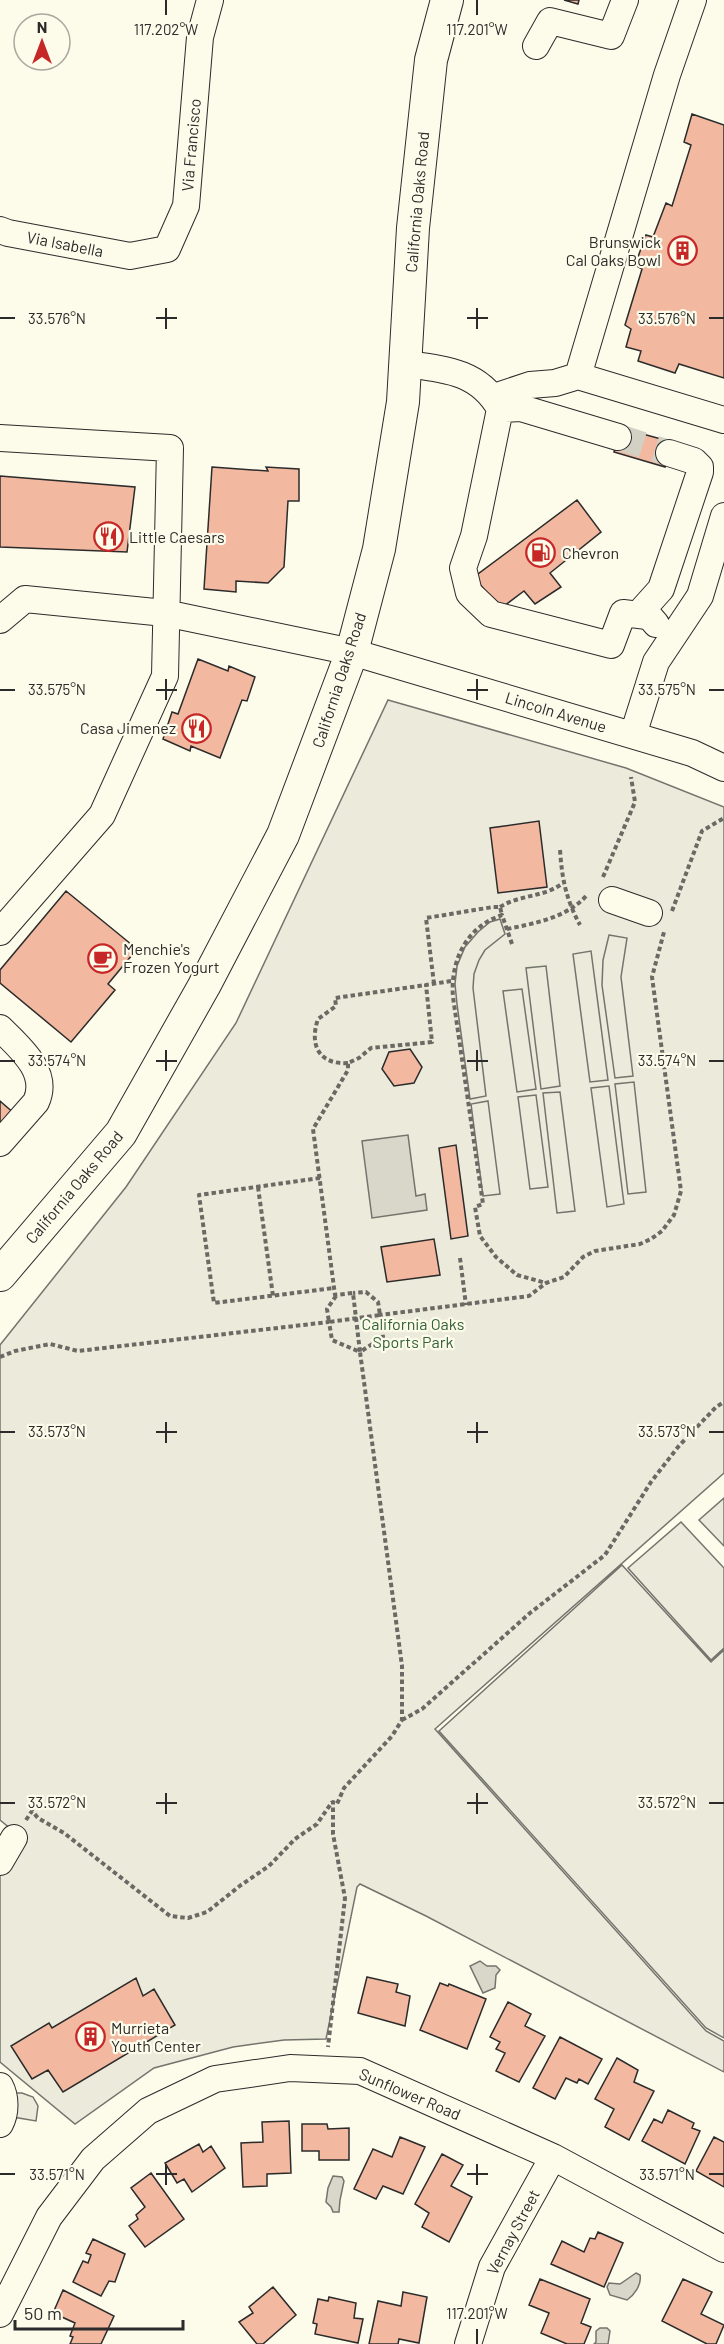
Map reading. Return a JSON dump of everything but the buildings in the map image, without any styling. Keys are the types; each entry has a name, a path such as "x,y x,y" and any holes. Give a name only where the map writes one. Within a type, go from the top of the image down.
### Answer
{"main road":[{"name":"California Oaks Road","path":"0,1275 121,1133 199,996 283,836 352,652 379,549 403,402 413,228 430,60 447,0"}],"street":[{"name":"Via Francisco","path":"130,256 167,249 186,206 200,37 210,0"},
{"path":"536,46 550,21 611,36 625,0"},
{"path":"578,376 667,75 693,0"},
{"name":"Via Isabella","path":"0,230 130,256"},
{"path":"405,364 453,370 482,386 497,403 618,437"},
{"path":"497,403 530,385 555,383 578,376 724,420"},
{"path":"497,403 474,536 463,568 469,593 491,614 611,645 622,613 647,616"},
{"path":"0,438 170,448 165,675 102,815 0,932"},
{"path":"669,453 694,461 700,466 661,589 643,609 647,616 671,638"},
{"path":"633,735 656,662 700,596 724,516"},
{"name":"Lincoln Avenue","path":"0,620 25,599 165,613 352,652 692,753 724,768"},
{"path":"603,889 662,918"},
{"path":"0,1028 32,1062 39,1083 39,1094 36,1102 0,1143"},
{"path":"0,1862 14,1838"},
{"name":"Sunflower Road","path":"0,2314 49,2217 93,2159 148,2111 215,2079 290,2068 360,2070 553,2157 724,2249"},
{"path":"0,2086 5,2095 3,2120 0,2124"},
{"name":"Vernay Street","path":"468,2344 492,2267 553,2157"}],"path":[{"path":"507,929 545,921 603,889 609,867 635,802 631,777"},
{"path":"0,1357 15,1351 50,1344 78,1351 356,1319 529,1296 546,1283 564,1277 583,1257 595,1251 640,1244 651,1239 668,1223 678,1202 680,1179 652,977 660,943 662,918 702,831 724,818"},
{"path":"560,850 563,883 571,908 580,925"},
{"path":"434,984 426,918 500,907 518,898 548,893 563,883"},
{"path":"500,907 512,944"},
{"path":"502,915 491,919 474,931 456,960 451,981 483,1204 475,1207 480,1236 496,1257 517,1275 546,1283"},
{"path":"426,985 432,1042 372,1048 348,1063 336,1063 319,1053 314,1039 318,1019 336,1006 335,998 451,981"},
{"path":"336,1295 313,1130 348,1070 348,1063"},
{"path":"320,1178 199,1195 214,1303 334,1288"},
{"path":"258,1187 273,1296"},
{"path":"460,1258 466,1305"},
{"path":"336,1295 366,1292 378,1302 383,1337 360,1352"},
{"path":"352,1293 402,1666 402,1720"},
{"path":"336,1295 327,1309 332,1340 360,1352"},
{"path":"333,1802 337,1804 344,1788 386,1743 402,1720 422,1709 530,1613 604,1555 658,1473 678,1447 716,1407 724,1402"},
{"path":"14,1838 32,1811 38,1818 64,1833 170,1916 188,1918 207,1912 269,1866 295,1839 317,1824 333,1802"},
{"path":"325,2069 345,1898 333,1834 333,1802"}],"green space":[{"name":"California Oaks Sports Park","path":"388,700 626,768 724,807 724,1473 435,1729 706,2031 724,2041 724,2072 426,1916 360,1884 357,1887 326,2039 284,2040 233,2047 154,2068 75,2124 0,2062 0,1868 11,1829 0,1820 0,1345 126,1187 236,1023"},
{"path":"724,1498 724,1546 699,1520"},
{"path":"681,1522 724,1568 724,1648 711,1660 628,1568"},
{"path":"622,1565 711,1662 724,1650 724,2038 706,2028 439,1731"},
{"path":"12,2093 22,2093 33,2097 38,2106 36,2121 13,2117"}],"shaded area":[{"path":"500,919 505,934 485,950 474,974 473,988 486,1096 470,1099 455,984 457,966 465,947 478,932 490,922"},
{"path":"609,935 627,938 621,977 633,1076 615,1078 602,985 603,960"},
{"path":"591,951 608,1080 590,1082 573,954"},
{"path":"546,966 560,1086 541,1089 526,968"},
{"path":"522,989 536,1089 517,1092 503,991"},
{"path":"634,1082 646,1192 628,1194 615,1084"},
{"path":"609,1086 624,1204 607,1207 591,1088"},
{"path":"560,1092 575,1211 557,1213 543,1093"},
{"path":"536,1095 548,1187 530,1189 518,1097"},
{"path":"488,1101 500,1194 483,1196 471,1104"},
{"path":"408,1135 416,1196 425,1194 427,1210 372,1218 362,1141"},
{"path":"480,1961 487,1966 496,1966 500,1970 496,1975 495,1988 483,1993 470,1966"},
{"path":"333,2176 342,2177 344,2181 339,2212 333,2212 326,2202"},
{"path":"636,2273 640,2275 640,2282 630,2298 627,2300 610,2295 607,2287 609,2283 620,2284"},
{"path":"600,2328 607,2328 610,2331 608,2344 594,2344 596,2331"}],"tunnel":[{"path":"618,437 669,453"}],"place":[{"name":"Brunswick Cal Oaks Bowl","path":"682,251"},
{"name":"Little Caesars","path":"108,537"},
{"name":"Chevron","path":"541,553"},
{"name":"Casa Jimenez","path":"197,728"},
{"name":"Menchie's Frozen Yogurt","path":"102,958"},
{"name":"Murrieta Youth Center","path":"90,2037"}]}
